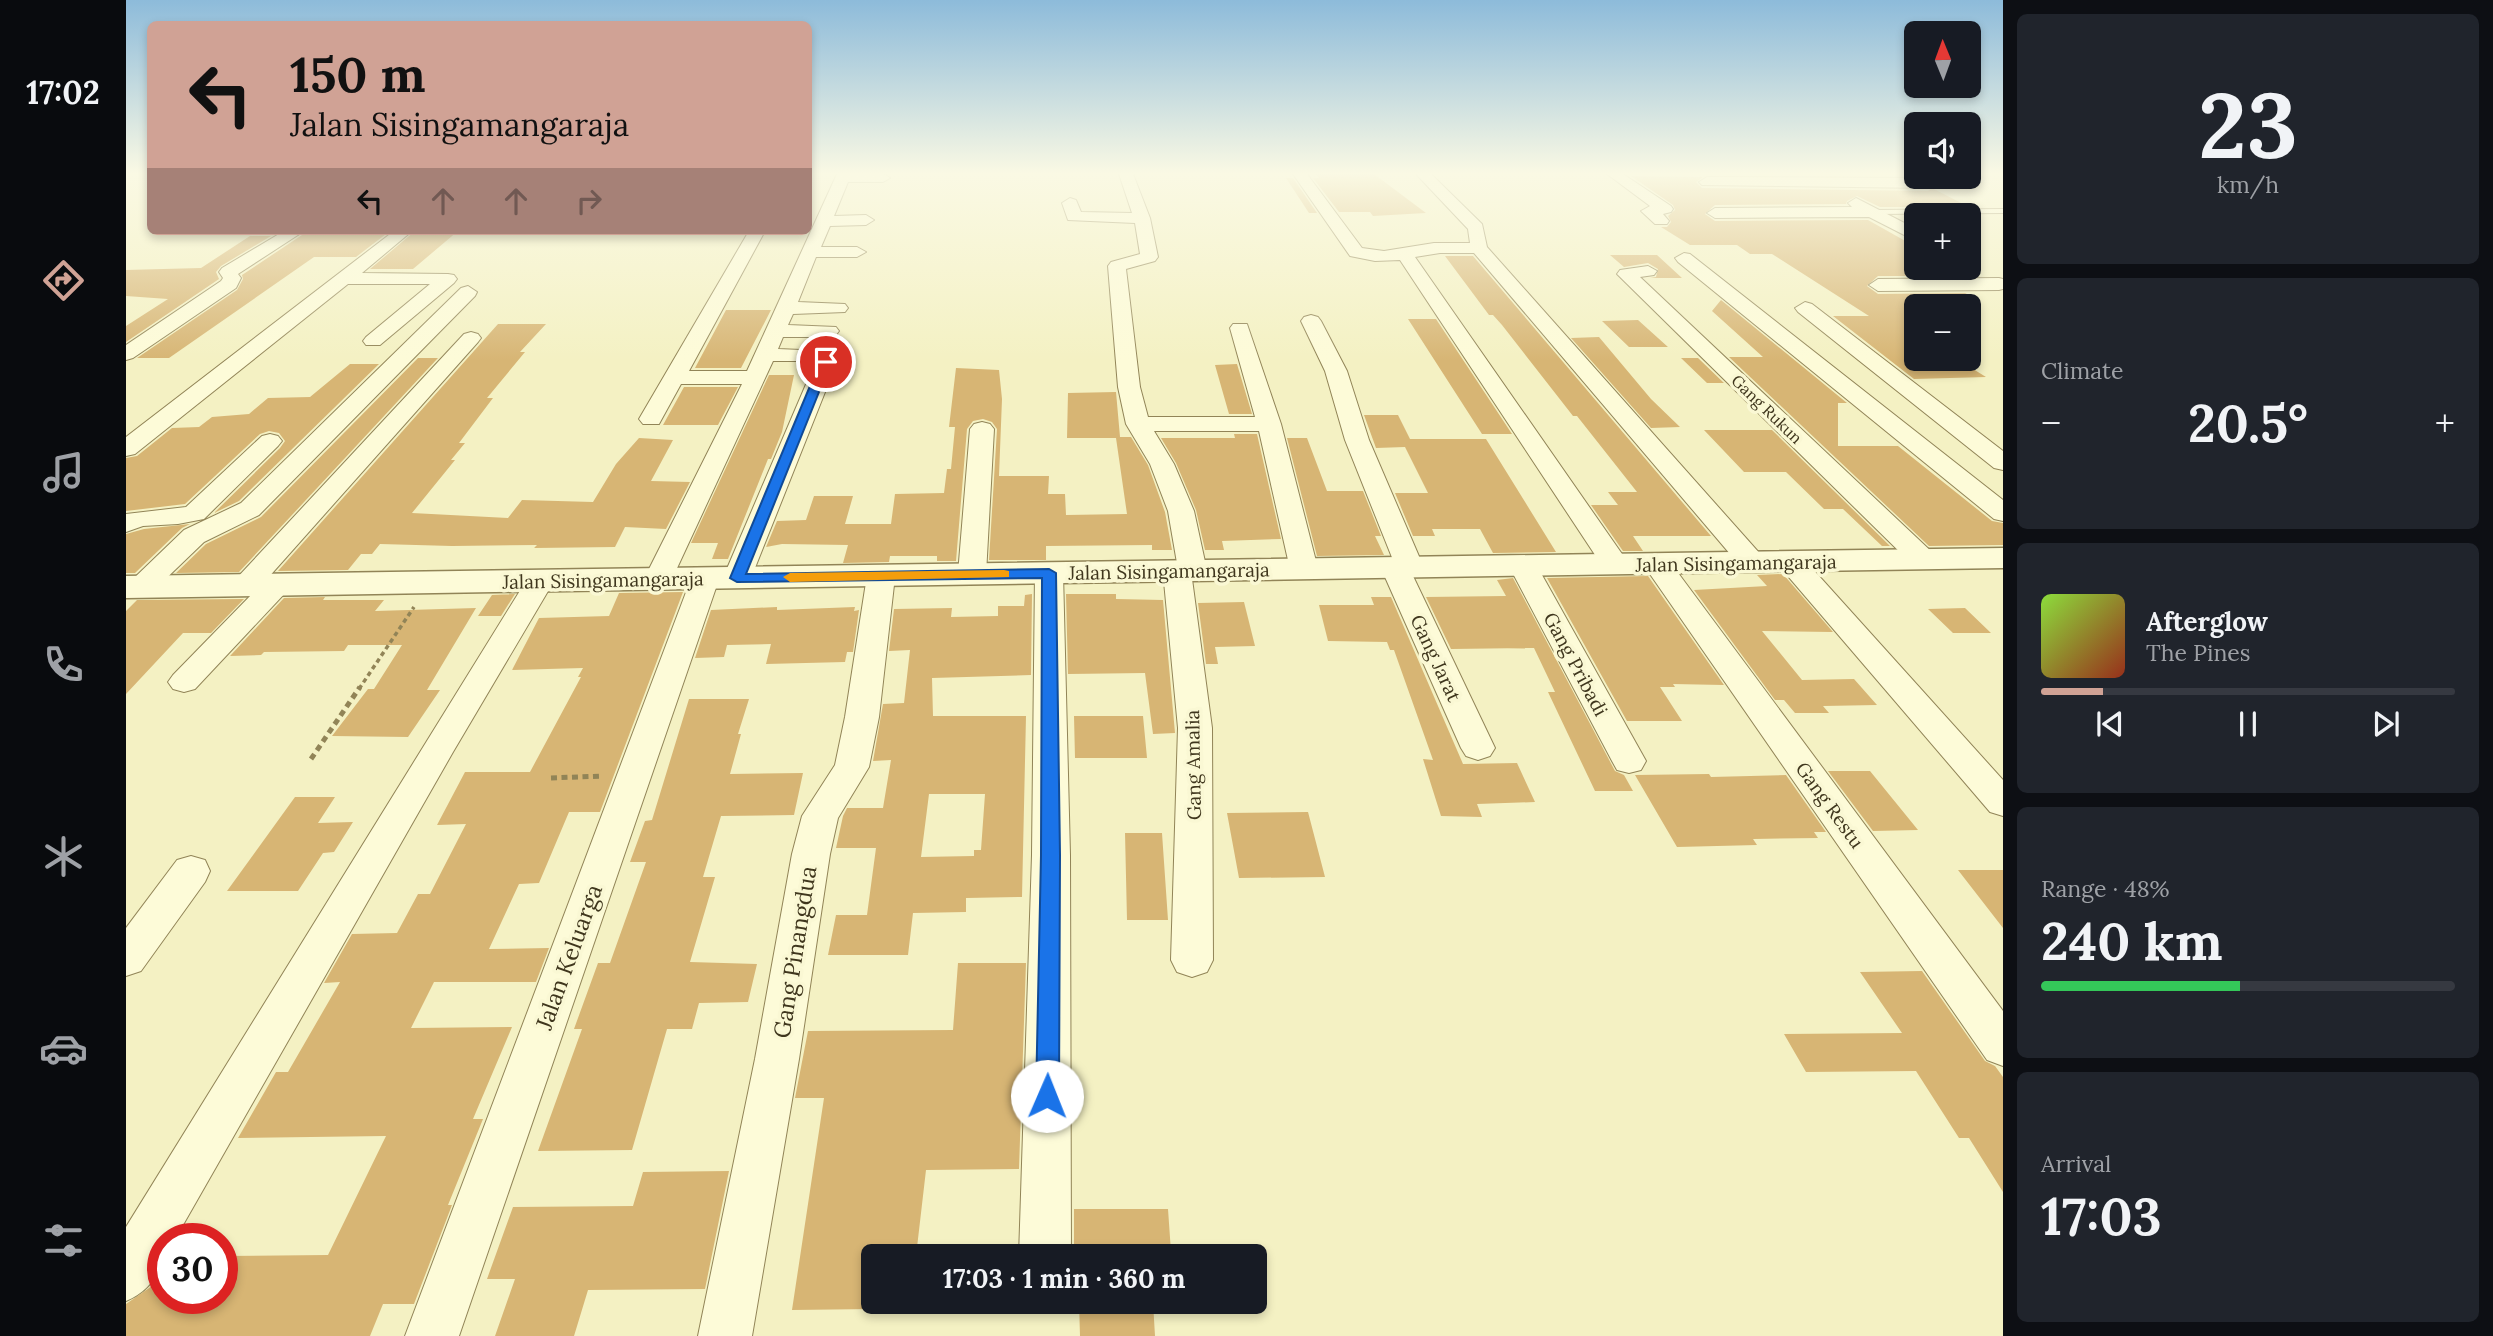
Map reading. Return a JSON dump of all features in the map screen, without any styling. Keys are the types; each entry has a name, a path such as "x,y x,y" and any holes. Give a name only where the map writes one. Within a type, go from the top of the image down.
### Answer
{"street":[{"path":"126,354 223,289 232,278 228,272 287,236"},
{"path":"126,449 397,236"},
{"path":"651,419 754,236"},
{"path":"658,579 759,366 816,236"},
{"name":"Gang Amalia","path":"1145,236 1149,257 1117,266 1129,387 1138,424 1162,464 1181,511 1195,728 1192,960"},
{"path":"1345,236 1356,252 1378,257 1406,256 1433,249 1479,248"},
{"path":"1477,236 1479,248 1752,562"},
{"path":"1406,256 1615,564"},
{"path":"1684,258 2003,513"},
{"path":"797,279 848,269"},
{"name":"Gang Rukun","path":"1648,271 1626,274 1924,560"},
{"path":"1981,272 2001,284"},
{"path":"344,278 448,279 373,341"},
{"path":"797,279 818,288"},
{"path":"1878,285 2001,284"},
{"path":"134,587 194,536 250,509 468,292"},
{"path":"785,308 838,308"},
{"path":"1804,308 2003,463"},
{"name":"Gang Jarat","path":"1311,321 1336,371 1357,440 1403,568 1478,748"},
{"path":"1240,328 1269,424 1304,569"},
{"path":"774,331 829,331"},
{"path":"184,682 261,586 471,338"},
{"name":"Jalan Keluarga","path":"432,1336 635,774 821,359 759,366"},
{"path":"675,378 759,366"},
{"path":"1138,424 1269,424"},
{"path":"972,574 982,429"},
{"path":"1966,435 2003,435"},
{"path":"126,524 140,518 187,516 195,513 270,441"},
{"name":"Jalan Sisingamangaraja","path":"134,587 2003,558"},
{"path":"1791,562 2003,803"},
{"name":"Gang Restu","path":"1657,564 2003,1046"},
{"name":"Gang Pribadi","path":"1523,566 1629,761"},
{"path":"1045,1244 1051,855 1049,573"},
{"name":"Gang Pinangdua","path":"725,1336 777,1059 811,854 820,816 852,767 862,717 881,576"},
{"path":"126,1275 436,751 540,581"},
{"path":"126,959 191,871"}],"path":[{"path":"311,759 430,583"},
{"path":"551,778 635,774"}],"building":[{"path":"249,236 270,236 221,266 216,272 219,279 126,342 126,326 168,299 126,296 126,270 201,268"},
{"path":"300,236 383,236 356,257 314,257 169,358 137,358 237,290 243,279 242,275"},
{"path":"409,236 452,236 413,269 370,269"},
{"path":"1676,236 1897,236 1904,240 1904,276 1878,276 1867,286 1878,294 1965,293 1967,294 1904,294 1904,371 1976,371 1986,377 1914,379 1833,316 1869,316 1772,254 1750,254 1737,245 1690,245"},
{"path":"1610,255 1657,255 1682,278 1650,278 1656,277 1658,269 1648,263 1624,267"},
{"path":"1445,256 1473,256 1711,536 1633,536 1643,551 1623,551 1591,505 1618,505 1608,492 1637,492 1502,325 1493,315 1489,315"},
{"path":"1721,300 1847,403 1838,403 1838,446 1898,446 1992,521 2003,523 2003,545 1929,546 1729,357 1763,357 1712,311"},
{"path":"726,310 771,310 741,368 695,368"},
{"path":"1408,319 1436,319 1512,434 1482,434"},
{"path":"1638,320 1668,347 1629,347 1602,321"},
{"path":"498,324 546,324 520,352 525,352 487,398 493,398 459,443 465,443 451,460 455,460 412,513 508,518 522,500 593,502 616,464 639,438 673,440 651,481 690,482 666,529 625,527 615,547 380,544 372,554 361,554 348,570 278,571"},
{"path":"1599,337 1651,399 1680,427 1651,428 1571,338"},
{"path":"418,358 438,358 239,572 176,573 206,544 261,517"},
{"path":"1681,358 1698,358 1724,383 1707,383"},
{"path":"350,364 379,364 239,501 214,513 280,448 285,441 279,433 269,431 260,434 185,504 126,511 126,458 137,456 172,428 199,427 212,417 249,414 268,398 310,397"},
{"path":"1237,364 1252,414 1229,414 1215,365"},
{"path":"956,368 999,370 1002,399 999,476 1049,476 1048,494 1065,494 1066,515 1127,514 1116,438 1067,438 1068,393 1116,392 1120,437 1131,437 1148,465 1165,512 1172,550 1152,550 1152,545 1046,546 1046,560 989,560 997,429 992,422 983,419 973,421 967,429 956,561 937,561 937,556 890,556 889,562 843,563 848,545 782,544 766,547 777,521 806,520 814,496 853,496 845,524 891,524 895,494 944,493 947,469 951,469 955,427 949,427"},
{"path":"769,375 794,375 782,432 771,459 768,459 728,559 712,559 718,543 691,543"},
{"path":"684,387 738,387 718,425 663,425"},
{"path":"1364,415 1398,415 1410,439 1486,439 1556,552 1493,553 1480,529 1432,529 1435,536 1413,536 1395,493 1428,493 1405,447 1376,448"},
{"path":"1704,430 1772,430 1890,546 1882,546 1843,509 1824,509 1786,472 1744,472"},
{"path":"1234,434 1257,434 1281,539 1222,541 1224,550 1205,550 1196,510 1176,463 1161,438 1235,438"},
{"path":"1287,438 1307,438 1327,491 1363,491 1381,536 1375,536 1384,555 1317,556"},
{"path":"190,524 182,528 135,573 126,573 126,534 144,529"},
{"path":"1783,574 1833,632 1762,631 1802,680 1854,679 1877,705 1823,706 1829,713 1795,713 1784,700 1775,700 1694,590 1767,586 1757,575"},
{"path":"1648,576 1724,685 1673,684 1675,687 1660,687 1682,721 1627,721 1547,578"},
{"path":"1513,578 1615,771 1624,775 1633,791 1595,791 1548,692 1555,692 1534,648 1451,649 1426,597 1506,596 1497,580"},
{"path":"683,592 600,812 569,812 539,883 519,884 489,949 549,948 536,982 434,982 411,1028 512,1027 473,1119 483,1119 448,1205 452,1205 414,1304 383,1304 370,1336 126,1336 126,1304 147,1289 147,1314 238,1314 238,1256 328,1255 386,1136 238,1138 276,1072 288,1072 340,982 324,983 352,934 397,933 418,894 430,894 466,824 437,825 465,772 530,772 581,677 578,677 583,668 512,670 539,618 609,616 619,593"},
{"path":"515,594 501,616 478,616 492,595"},
{"path":"1032,594 1031,675 932,678 933,716 1026,716 1022,897 966,898 966,912 913,913 908,955 828,955 836,915 867,915 876,848 836,848 847,808 883,808 891,760 873,761 883,704 904,703 910,650 889,651 894,609 952,608 951,617 998,616 998,606 1024,606 1025,595","holes":["929,794 985,794 981,850 974,850 974,856 921,857"]},
{"path":"1066,594 1116,594 1116,599 1163,600 1175,733 1153,734 1145,673 1068,674"},
{"path":"325,597 323,600 384,600 375,611 476,608 427,690 440,690 408,737 332,736 368,689 374,689 402,645 348,645 344,651 264,652 261,655 230,656 284,598"},
{"path":"1371,597 1391,597 1463,764 1517,763 1535,802 1477,804 1482,817 1441,816 1423,759 1433,760 1394,650 1390,650 1387,642 1328,641 1319,605 1374,605"},
{"path":"244,599 211,633 183,633 126,694 126,611 137,600"},
{"path":"1244,602 1255,646 1215,647 1218,664 1206,664 1198,603"},
{"path":"777,607 777,610 855,607 854,611 859,610 853,652 847,652 845,662 766,664 771,644 727,645 724,657 695,658 711,610"},
{"path":"1965,608 1991,633 1953,633 1928,609"},
{"path":"689,699 749,699 730,774 803,773 794,815 721,816 703,877 715,877 690,962 757,964 748,1002 699,1003 692,1029 667,1029 632,1150 538,1151 582,1029 574,1029 598,963 610,963 646,862 630,862 645,821 652,820"},
{"path":"1074,716 1143,716 1147,758 1075,758"},
{"path":"1828,771 1870,771 1918,830 1873,831"},
{"path":"1709,774 1711,777 1786,775 1826,832 1814,832 1818,838 1753,839 1757,845 1677,847 1635,775"},
{"path":"295,797 335,797 318,823 353,822 334,852 323,853 298,891 227,891"},
{"path":"1308,812 1325,877 1239,878 1227,813"},
{"path":"1125,833 1162,833 1168,920 1127,920"},
{"path":"1958,870 2003,870 2003,928"},
{"path":"958,963 1026,963 1019,1169 926,1170 917,1244 861,1244 861,1309 792,1310 824,1098 795,1098 808,1031 953,1030"},
{"path":"1922,971 1985,1061 1995,1066 2003,1077 2003,1192 1969,1138 1959,1138 1916,1071 1806,1072 1784,1034 1902,1033 1860,972"},
{"path":"729,1171 705,1289 588,1290 574,1336 495,1336 515,1279 487,1279 513,1207 633,1206 643,1172"},
{"path":"1074,1209 1168,1209 1170,1244 1074,1244"},
{"path":"1079,1314 1154,1314 1155,1336 1080,1336"}],"slow traffic":[{"path":"790,577 1004,574"}],"route":[{"path":"826,362 791,453 737,578 1049,573 1051,855 1047,1096"}]}
